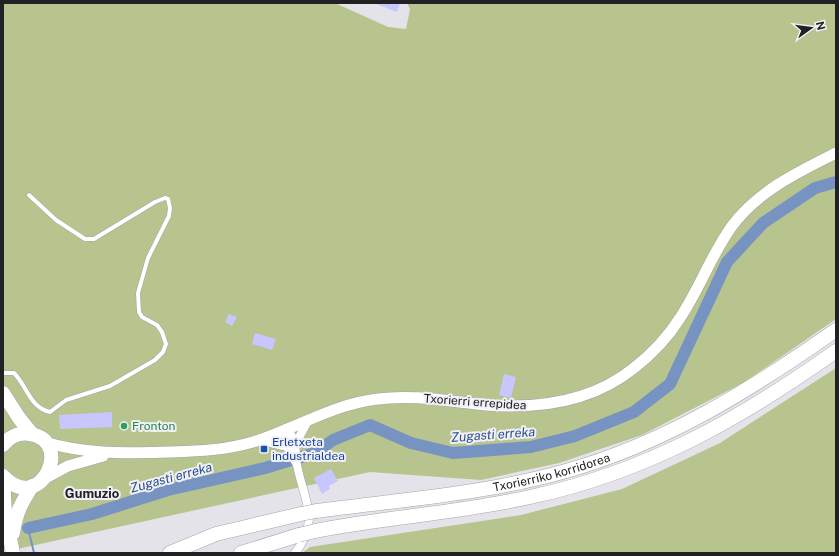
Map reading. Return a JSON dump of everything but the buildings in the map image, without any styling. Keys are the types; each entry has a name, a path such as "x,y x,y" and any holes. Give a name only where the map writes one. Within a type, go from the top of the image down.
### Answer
{"highway":[{"name":"Txorierriko korridorea","path":"236,530 316,511 489,488 550,475 614,455 653,440 708,413 767,378 836,330"},
{"name":"Txorierriko korridorea","path":"241,553 315,531 492,505 554,492 620,471 660,456 716,428 776,392 836,350"},
{"path":"3,393 18,418 32,434 44,442 52,456 49,472 44,479 32,486 20,505 15,517 8,550"},
{"path":"3,445 15,435 24,433 32,434"},
{"path":"3,476 16,486 32,486"},
{"path":"3,476 4,512 8,550"},
{"path":"170,553 216,534 236,530"},
{"path":"188,553 226,537 236,530"}],"main road":[{"name":"Txorierri errepidea","path":"110,454 227,448 259,440 337,408 377,399 404,397 523,407 569,401 595,392 621,378 635,368 665,339 681,317 720,243 733,224 750,206 766,192 786,179 836,153"},
{"path":"44,442 77,450 110,454"},
{"path":"44,479 78,462 110,454"}],"street":[{"path":"295,553 306,535 310,520 309,506 297,464 297,443 309,419"},
{"path":"286,428 297,443"},
{"path":"286,428 284,440 286,448 297,464"},
{"path":"259,440 286,448 297,443"}],"lane":[{"path":"3,373 14,373 20,379 37,407 50,412 66,400 110,386 155,360 163,352 166,344 158,325 142,317 139,312 138,299 140,284 148,258 169,216 170,208 168,199 165,198 155,202 94,239 85,239 56,220 29,195"}],"green space":[{"path":"3,3 335,3 388,27 406,29 410,9 407,3 836,3 836,319 743,383 642,435 559,463 481,480 370,472 8,551 3,541"},
{"path":"836,368 836,553 302,553 310,547 521,515 622,489 720,443"}],"waterway":[{"name":"Zugasti erreka","path":"28,528 92,514 168,490 265,468 315,453 333,440 370,425 411,443 453,453 531,447 575,436 634,412 670,384 727,262 763,223 815,188 836,182"},
{"path":"28,528 34,553"}],"place":[{"name":"Fronton","path":"124,426"},
{"name":"Erletxeta industrialdea","path":"264,449"}],"district":[{"name":"Gumuzio","path":"92,493"}]}
